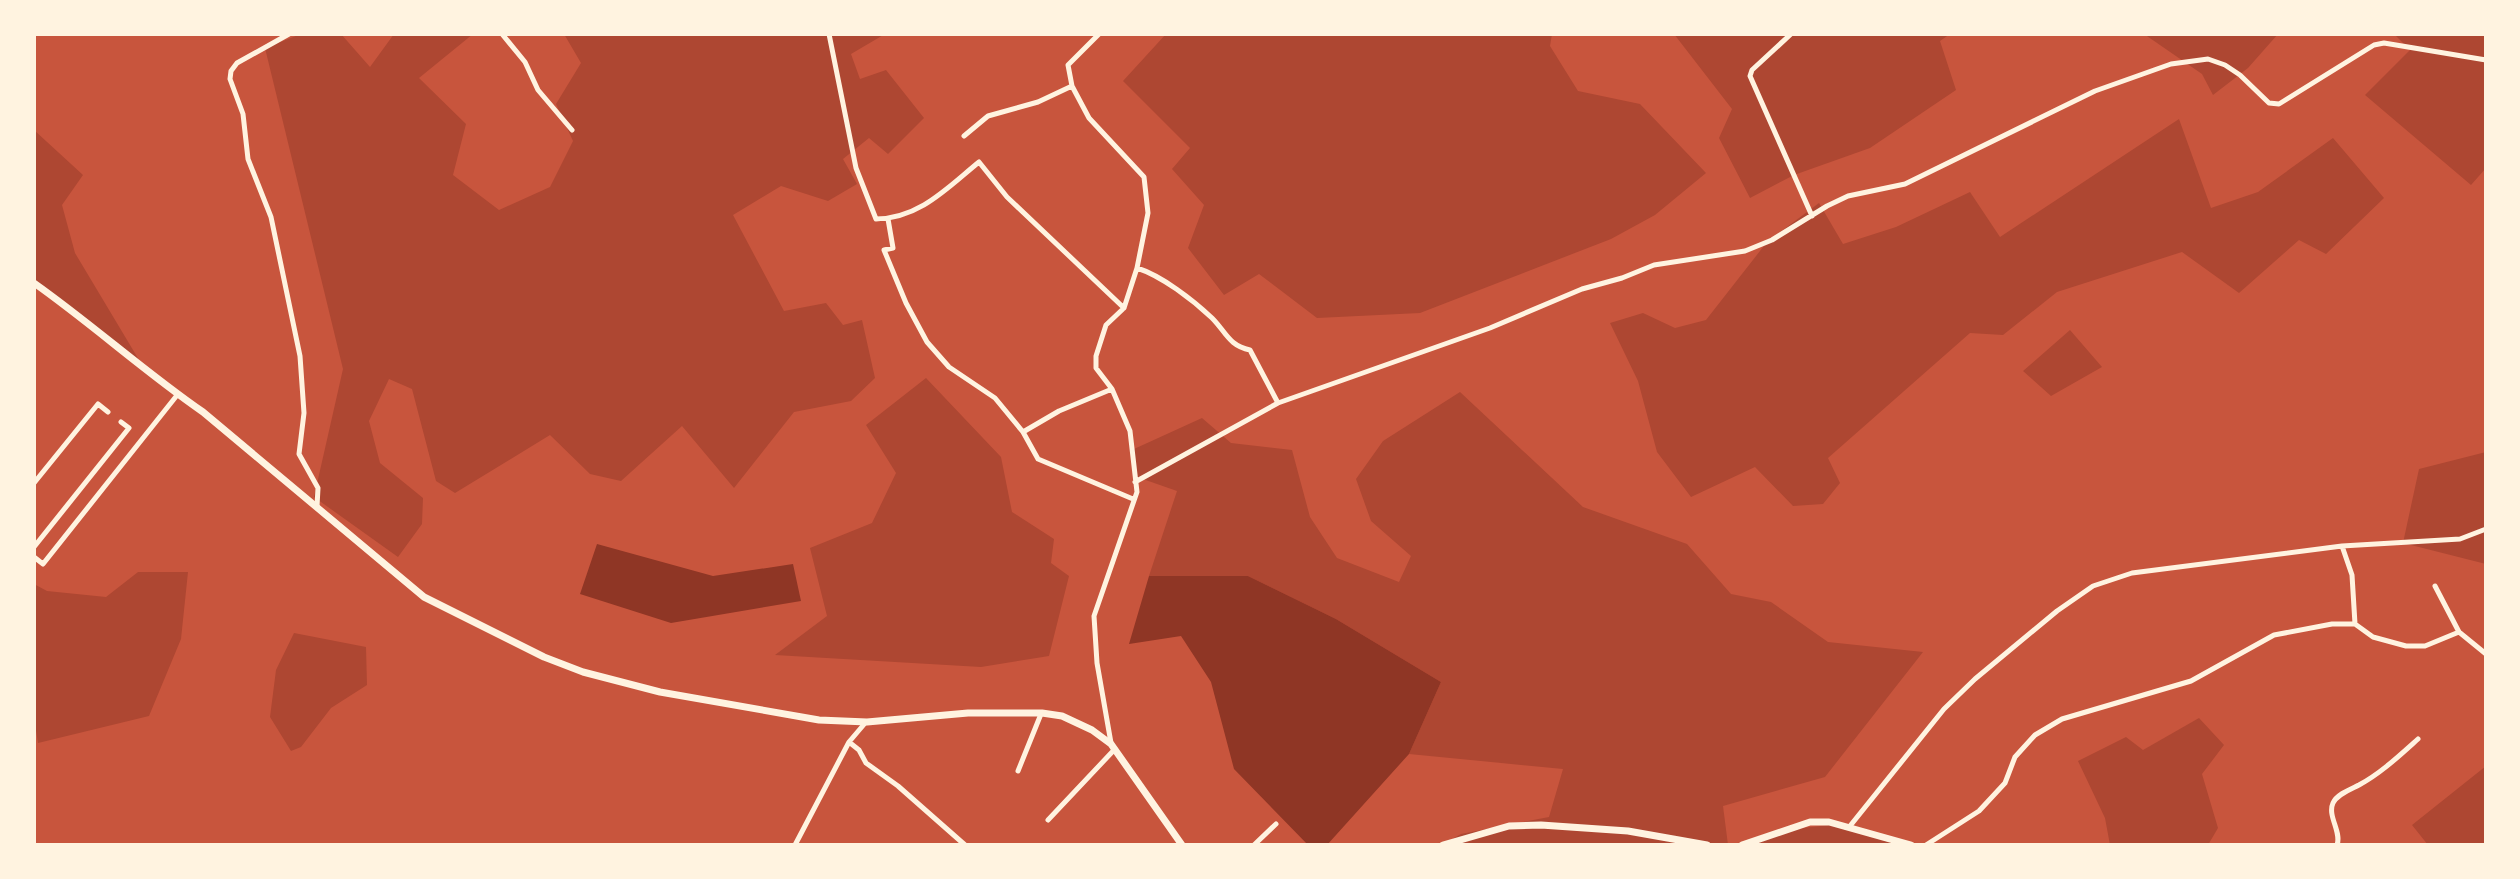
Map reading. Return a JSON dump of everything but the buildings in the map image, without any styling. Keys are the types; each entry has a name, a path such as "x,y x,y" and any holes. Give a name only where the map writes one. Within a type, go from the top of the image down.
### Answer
{"main road":[{"path":"34,283 203,412 424,597 544,657 583,672 660,692 819,720 867,722 968,713 1062,716 1092,730 1113,747 1182,845"},
{"path":"1742,845 1810,822 1850,826 1911,845"},
{"path":"1443,845 1509,826 1541,825 1628,831 1707,845"}],"street":[{"path":"289,34 237,63 230,79 243,114 248,159 271,217 300,356 304,413 299,454 318,488 317,506"},
{"path":"502,34 525,62 538,90 572,130"},
{"path":"829,34 856,168 876,219 888,219 923,208 979,162 1007,197 1124,308"},
{"path":"1048,820 1113,747 1097,663 1094,616 1137,492 1130,431 1112,389 1096,368 1096,356 1106,325 1124,308 1137,268 1148,213 1144,177 1089,118 1072,86 1068,65 1099,34"},
{"path":"1791,34 1752,70 1750,76 1812,216"},
{"path":"1135,482 1278,403 1490,328 1582,289 1654,265 1745,251 1772,240 1848,196 1905,184 2095,91 2171,64 2208,59 2225,65 2269,103 2279,104 2374,45 2384,43 2486,60"},
{"path":"964,136 988,116 1038,102 1072,86"},
{"path":"888,219 893,248 884,250 906,303 927,342 949,367 995,398 1023,432 1038,459 1133,499"},
{"path":"1137,268 1153,273 1212,318 1238,348 1250,350 1278,403"},
{"path":"1023,432 1059,411 1112,389"},
{"path":"34,557 43,564 178,394"},
{"path":"34,483 98,404 108,412"},
{"path":"34,547 129,428 121,422"},
{"path":"1850,826 1944,709 1975,679 2084,591 2132,573 2342,546 2460,539 2486,529"},
{"path":"2342,546 2352,575 2355,624"},
{"path":"2435,586 2459,632 2486,654"},
{"path":"1926,845 1979,811 2005,783 2015,757 2035,735 2062,719 2191,681 2274,635 2332,624 2355,624 2373,637 2406,646 2425,646 2459,632"},
{"path":"1018,771 1042,713"},
{"path":"795,845 849,742 867,722"},
{"path":"2337,845 2339,837 2333,803 2377,775 2418,739"},
{"path":"849,742 859,750 866,763 898,786 965,845"},
{"path":"1254,845 1276,824"}],"shaded area":[{"path":"301,34 341,34 370,67 394,34 473,34 419,78 466,124 453,175 499,210 550,187 573,141 556,104 581,63 564,34 885,34 851,54 860,79 886,70 924,118 888,154 869,138 843,159 857,184 828,201 781,186 733,215 784,311 826,303 843,325 862,320 875,378 851,401 794,412 734,488 682,426 621,481 590,474 550,435 455,493 436,481 412,389 389,379 369,421 380,463 423,498 422,524 398,557 314,497 343,369 265,48"},
{"path":"1166,34 1552,34 1550,46 1578,91 1640,104 1706,173 1655,215 1611,239 1420,313 1317,318 1259,274 1224,295 1188,248 1204,205 1172,169 1190,148 1123,81"},
{"path":"1674,34 1950,34 1940,41 1956,90 1870,148 1794,175 1750,198 1719,138 1732,109"},
{"path":"2144,34 2278,34 2248,68 2213,95 2202,74"},
{"path":"2394,34 2486,34 2486,168 2471,185 2365,95 2410,50"},
{"path":"2179,119 2211,208 2258,192 2333,138 2384,198 2326,254 2299,240 2239,293 2182,252 2057,292 2003,335 1970,333 1828,458 1840,483 1823,504 1793,506 1755,467 1691,497 1657,452 1638,381 1610,323 1643,313 1675,328 1706,320 1767,242 1819,203 1843,244 1896,227 1970,192 2000,237"},
{"path":"34,130 83,175 62,205 75,253 142,365 34,281"},
{"path":"2070,330 2102,367 2051,396 2023,371"},
{"path":"926,378 1001,457 1012,512 1054,539 1051,563 1069,576 1049,656 981,667 775,655 827,616 810,548 872,523 896,473 866,425"},
{"path":"1460,392 1583,507 1687,544 1731,594 1771,602 1828,642 1923,652 1825,777 1723,806 1728,845 1442,845 1461,834 1549,817 1563,769 1409,754 1441,682 1336,619 1248,576 1149,576 1177,491 1137,477 1134,449 1202,418 1231,443 1292,450 1310,517 1337,558 1399,582 1411,556 1371,521 1356,479 1383,441"},
{"path":"2486,452 2486,564 2403,543 2419,469"},
{"path":"597,544 713,576 793,564 801,601 671,623 580,594"},
{"path":"138,572 188,572 181,639 149,716 38,743 34,718 34,584 47,591 106,597"},
{"path":"1149,576 1248,576 1336,619 1441,682 1409,754 1327,845 1308,845 1234,769 1211,682 1181,636 1129,644"},
{"path":"294,633 366,647 367,685 331,708 301,747 291,751 270,717 276,670"},
{"path":"2199,718 2224,745 2202,774 2218,828 2208,845 2110,845 2105,818 2078,761 2126,737 2143,750"},
{"path":"2486,766 2486,845 2428,845 2412,825"},
{"path":"1840,824 1909,845 1739,845 1792,829"}]}
